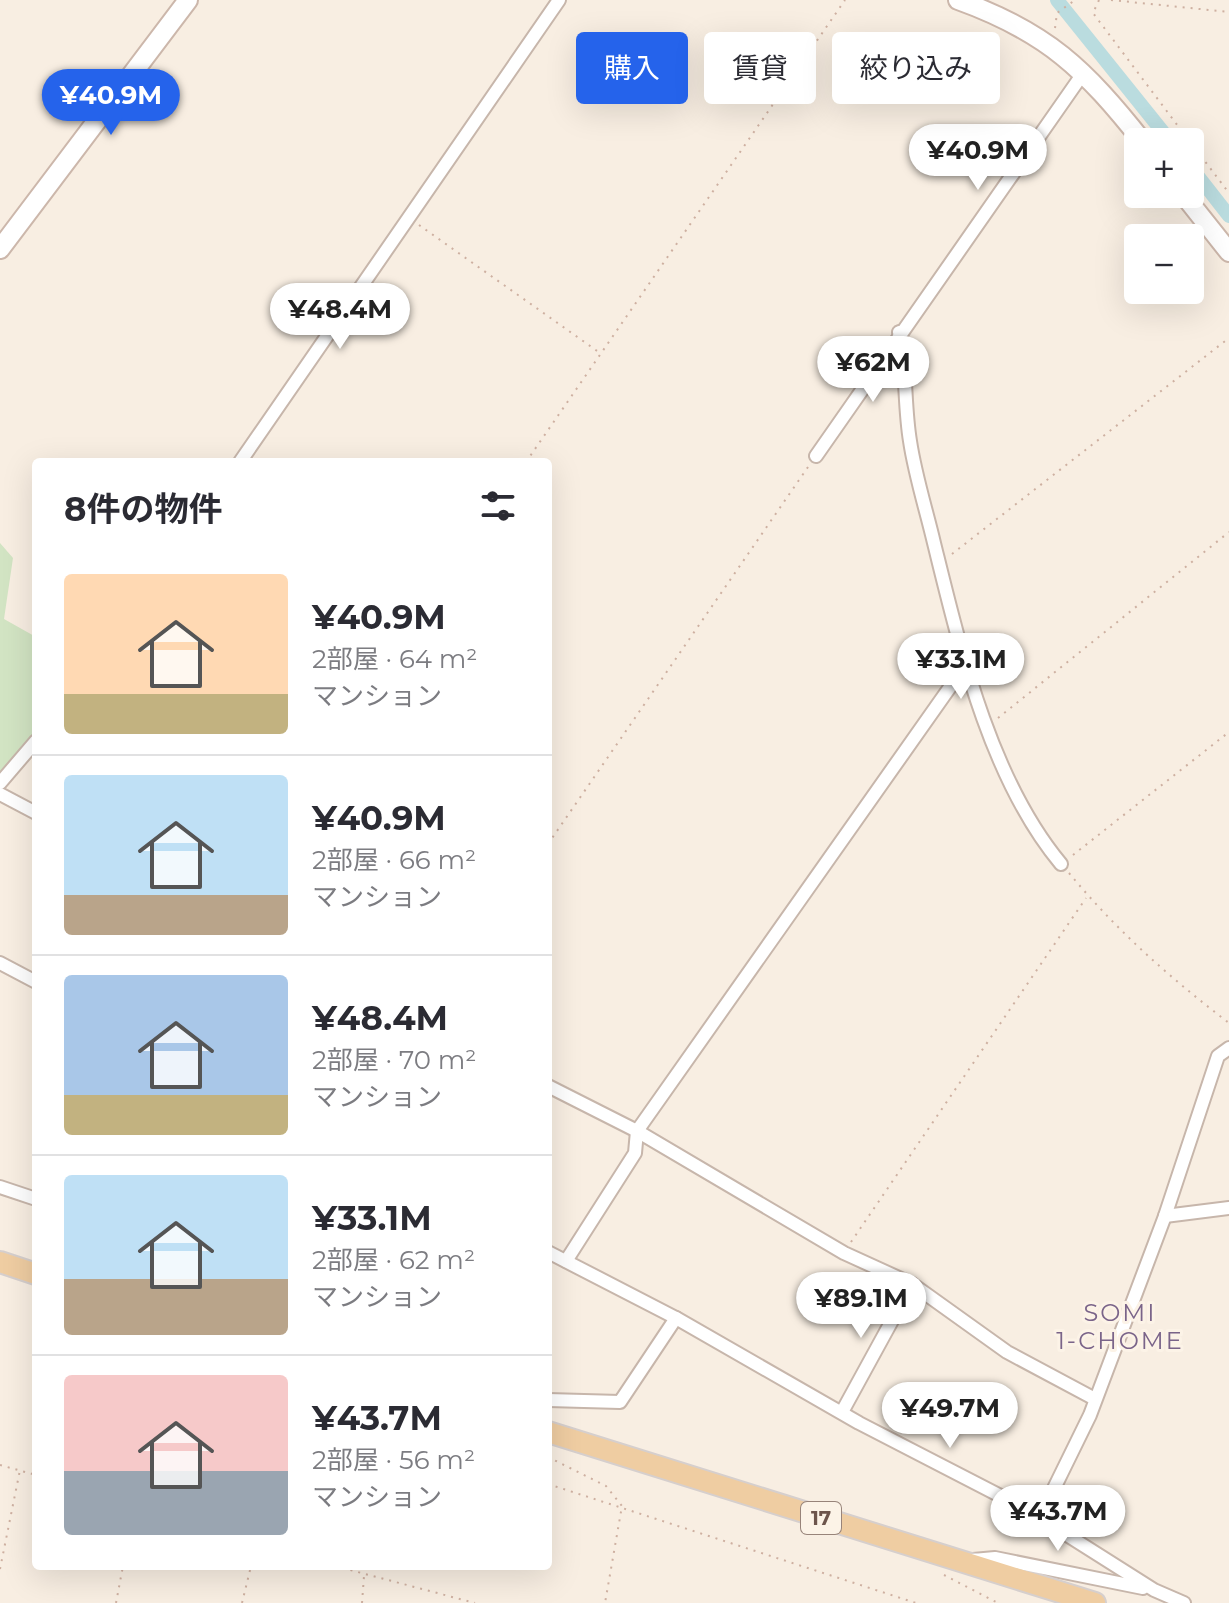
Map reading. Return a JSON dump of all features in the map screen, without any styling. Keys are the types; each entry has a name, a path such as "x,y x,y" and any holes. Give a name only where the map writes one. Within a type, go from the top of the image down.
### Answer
{"main road":[{"path":"0,249 188,0"},
{"path":"958,0 1006,17 1052,45 1084,72 1131,128"},
{"path":"1194,208 1229,252"},
{"path":"0,1262 32,1273"},
{"name":"17","path":"552,1433 1095,1603"}],"street":[{"path":"243,458 559,0"},
{"path":"816,456 899,332 1084,72"},
{"path":"899,332 907,369 909,439 967,663 989,727 1023,808 1061,864"},
{"path":"566,1261 635,1153 637,1131 967,663"},
{"path":"0,783 32,746"},
{"path":"0,794 32,811"},
{"path":"0,963 32,980"},
{"path":"1040,1517 1095,1399 1165,1216 1218,1056 1229,1048"},
{"path":"552,1088 637,1131 844,1253 912,1284 1007,1352 1095,1399"},
{"path":"0,1187 32,1198"},
{"path":"1165,1216 1229,1208"},
{"path":"552,1254 676,1318 842,1412 1040,1517 1154,1590 1184,1603"},
{"path":"842,1412 912,1284"},
{"path":"552,1400 620,1402 676,1318"},
{"path":"959,1561 995,1558 1154,1590"}],"path":[{"path":"529,458 845,0"},
{"path":"1052,45 1057,13 1075,0"},
{"path":"1099,0 1093,13 1179,128"},
{"path":"1111,0 1229,12"},
{"path":"1204,160 1229,193"},
{"path":"410,220 601,353"},
{"path":"939,564 1229,338"},
{"path":"552,838 816,456"},
{"path":"989,727 1006,709 1229,532"},
{"path":"1229,732 1061,864 1171,978 1229,1023"},
{"path":"844,1253 1088,895"},
{"path":"552,1459 606,1486 622,1506 605,1603"},
{"path":"0,1465 32,1474"},
{"path":"0,1569 20,1470"},
{"path":"552,1485 916,1603"},
{"path":"116,1603 122,1570"},
{"path":"242,1603 250,1570"},
{"path":"348,1570 475,1603"},
{"path":"939,1572 998,1603"},
{"path":"362,1603 364,1575"}],"green space":[{"path":"0,543 13,558 4,619 32,635 32,736 0,774"}],"waterway":[{"path":"1057,0 1160,128"},
{"path":"1204,184 1229,216"}],"district":[{"name":"SOMI 1-CHOME","path":"1120,1327"}]}
